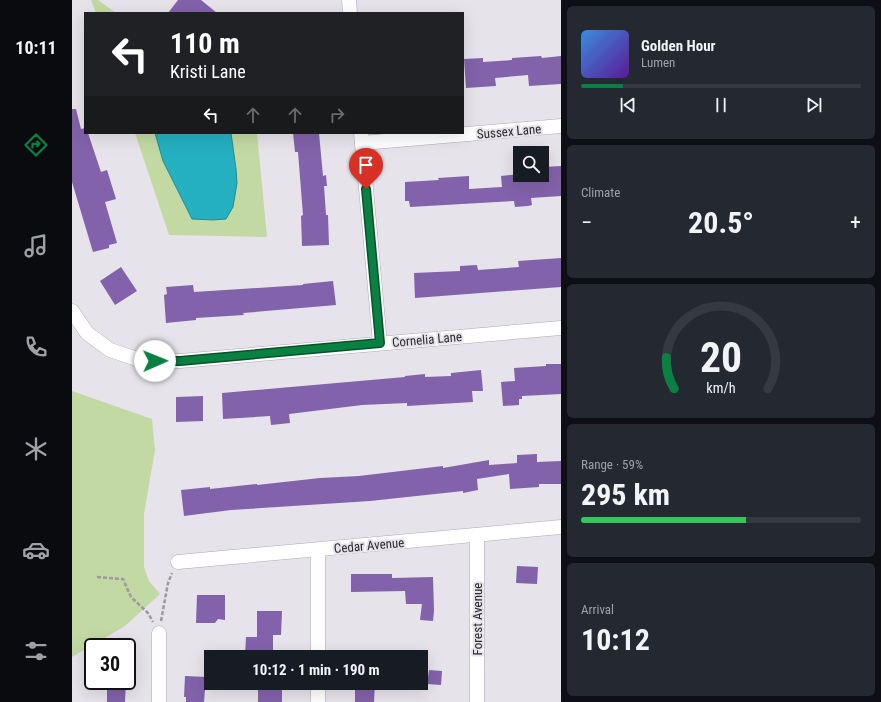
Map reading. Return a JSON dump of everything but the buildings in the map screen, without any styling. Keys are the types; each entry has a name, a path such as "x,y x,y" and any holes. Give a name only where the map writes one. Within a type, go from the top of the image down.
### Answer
{"street":[{"path":"349,0 350,12"},
{"name":"Sussex Lane","path":"464,132 561,126"},
{"name":"Sussex Lane","path":"362,138 428,134"},
{"path":"362,138 380,343"},
{"name":"Cornelia Lane","path":"72,311 87,333 110,350 143,361 180,361 561,328"},
{"name":"Cedar Avenue","path":"178,562 477,536 561,527"},
{"name":"Forest Avenue","path":"477,536 477,702"},
{"path":"318,550 318,650"},
{"path":"159,633 159,702"},
{"path":"318,690 318,702"}],"path":[{"path":"159,633 168,583 178,562"},
{"path":"97,577 123,579 131,597 148,613 159,633"}],"green space":[{"path":"91,0 98,0 115,12 96,12"},
{"path":"135,134 155,134 163,161 233,207 237,183 231,134 257,134 267,237 169,235"},
{"path":"72,391 152,419 155,450 144,514 144,567 149,581 160,594 125,626 104,638 84,638 84,650 72,657"}],"water":[{"path":"155,134 231,134 237,183 233,207 226,219 192,219 163,161"}],"route":[{"path":"155,361 180,361 380,343 366,189"}]}
